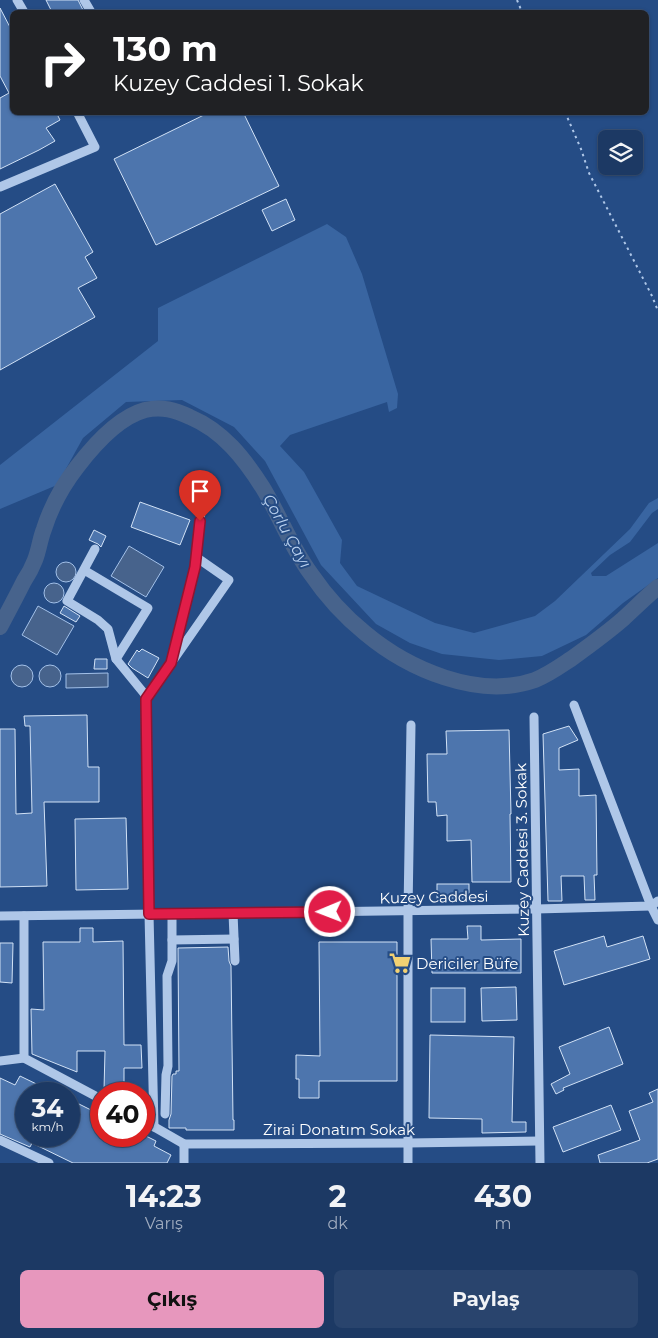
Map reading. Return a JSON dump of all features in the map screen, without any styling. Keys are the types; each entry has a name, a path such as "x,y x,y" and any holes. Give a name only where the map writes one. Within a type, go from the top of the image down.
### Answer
{"street":[{"path":"0,187 95,147 79,115"},
{"path":"171,663 195,567 202,502"},
{"path":"95,549 67,601 98,620 108,629 116,659 148,697"},
{"path":"153,1082 146,699 229,580 196,557"},
{"path":"84,570 148,608 116,659"},
{"path":"574,705 654,903 658,920"},
{"name":"Kuzey Caddesi 3. Sokak","path":"534,717 540,1163"},
{"path":"408,1163 408,911 411,725"},
{"name":"Kuzey Caddesi","path":"0,916 536,909 654,903"},
{"path":"234,913 235,961"},
{"path":"165,1114 168,1066 168,976 172,961 172,914"},
{"path":"24,916 24,1058"},
{"path":"172,940 234,939"},
{"path":"0,1061 24,1058 90,1093"},
{"name":"Zirai Donatım Sokak","path":"155,1128 184,1144 539,1141"},
{"path":"0,1140 49,1163"},
{"path":"184,1144 184,1163"}],"path":[{"path":"566,115 589,173 658,311"}],"shaded area":[{"path":"327,224 346,237 362,274 398,394 397,408 389,412 387,402 290,435 280,446 304,472 342,540 340,563 357,586 435,623 474,633 535,616 555,601 630,529 649,503 658,498 658,509 652,513 630,542 610,555 591,573 592,576 606,576 658,543 658,578 623,603 586,635 542,656 499,660 442,654 410,643 376,624 321,565 265,461 234,427 182,400 126,402 83,438 57,485 0,509 0,465 158,341 158,308"},
{"path":"129,546 164,567 146,597 111,576"},
{"path":"66,562 73,565 76,572 73,579 66,582 59,579 56,572 59,565"},
{"path":"54,583 61,586 64,593 61,600 54,603 47,600 44,593 47,586"},
{"path":"38,606 74,626 57,655 22,635"},
{"path":"22,665 30,668 33,676 30,684 22,687 14,684 11,676 14,668"},
{"path":"50,665 58,668 61,676 58,684 50,687 42,684 39,676 42,668"},
{"path":"108,673 108,687 66,688 66,674"}],"building":[{"path":"46,0 78,0 83,10 51,10"},
{"path":"0,8 10,27 10,115 58,115 60,120 46,128 55,141 0,169 0,98 9,93 0,76"},
{"path":"204,115 244,115 279,186 156,245 114,159"},
{"path":"55,184 93,252 85,257 97,278 78,288 95,317 0,370 0,214"},
{"path":"286,199 295,220 272,231 262,210"},
{"path":"140,502 190,520 180,545 131,527"},
{"path":"94,530 106,536 101,547 89,540"},
{"path":"64,606 80,616 76,622 60,613"},
{"path":"142,649 159,658 148,678 128,664 137,650 139,652"},
{"path":"95,659 107,659 107,669 94,669"},
{"path":"87,715 88,767 99,767 99,802 44,802 47,886 0,887 0,729 15,729 16,814 32,813 30,726 25,726 24,716"},
{"path":"569,726 578,740 559,748 559,770 579,769 579,796 596,795 597,875 594,875 595,900 585,900 584,876 561,876 562,901 548,901 543,734"},
{"path":"509,730 511,882 472,882 471,840 447,841 447,815 437,816 436,802 428,802 427,754 447,754 446,731"},
{"path":"126,818 128,889 76,890 75,819"},
{"path":"437,884 469,884 469,898 437,898"},
{"path":"467,926 481,926 481,940 521,939 521,973 432,973 431,939 468,939"},
{"path":"80,928 93,928 93,942 123,941 124,1045 141,1045 142,1068 124,1068 124,1082 104,1082 105,1051 77,1051 77,1072 32,1054 31,1009 44,1010 43,942 80,942"},
{"path":"604,936 607,947 643,936 650,959 564,985 554,951"},
{"path":"319,942 397,942 397,1081 319,1081 319,1098 299,1098 299,1079 296,1079 296,1055 320,1056"},
{"path":"0,943 13,943 12,983 0,982"},
{"path":"228,947 231,966 234,1130 169,1128 172,1076 176,1074 176,1071 179,1071 178,948"},
{"path":"516,987 517,1020 482,1021 481,988"},
{"path":"431,988 465,988 465,1022 431,1022"},
{"path":"609,1027 623,1064 563,1088 564,1090 556,1094 551,1084 570,1074 559,1047"},
{"path":"430,1035 514,1037 512,1122 526,1122 526,1132 482,1133 482,1119 429,1118"},
{"path":"20,1076 32,1082 17,1082"},
{"path":"0,1078 15,1085 15,1140 0,1134"},
{"path":"658,1089 658,1159 647,1163 600,1163 598,1155 640,1140 629,1111 653,1102 649,1093"},
{"path":"80,1104 90,1110 90,1147 155,1147 171,1155 167,1163 73,1163 40,1147 80,1147"},
{"path":"611,1105 621,1130 563,1152 553,1127"}],"waterway":[{"name":"Çorlu Çayı","path":"0,627 33,566 50,513 72,474 91,450 116,426 135,414 157,408 174,411 202,423 232,446 256,477 304,564 336,605 350,620 382,646 423,669 445,678 490,686 513,685 540,678 571,659 604,634 658,587"}],"place":[{"name":"Dericiler Büfe","path":"400,963"}],"route":[{"path":"200,521 195,567 171,663 146,699 149,914 330,912"}]}
